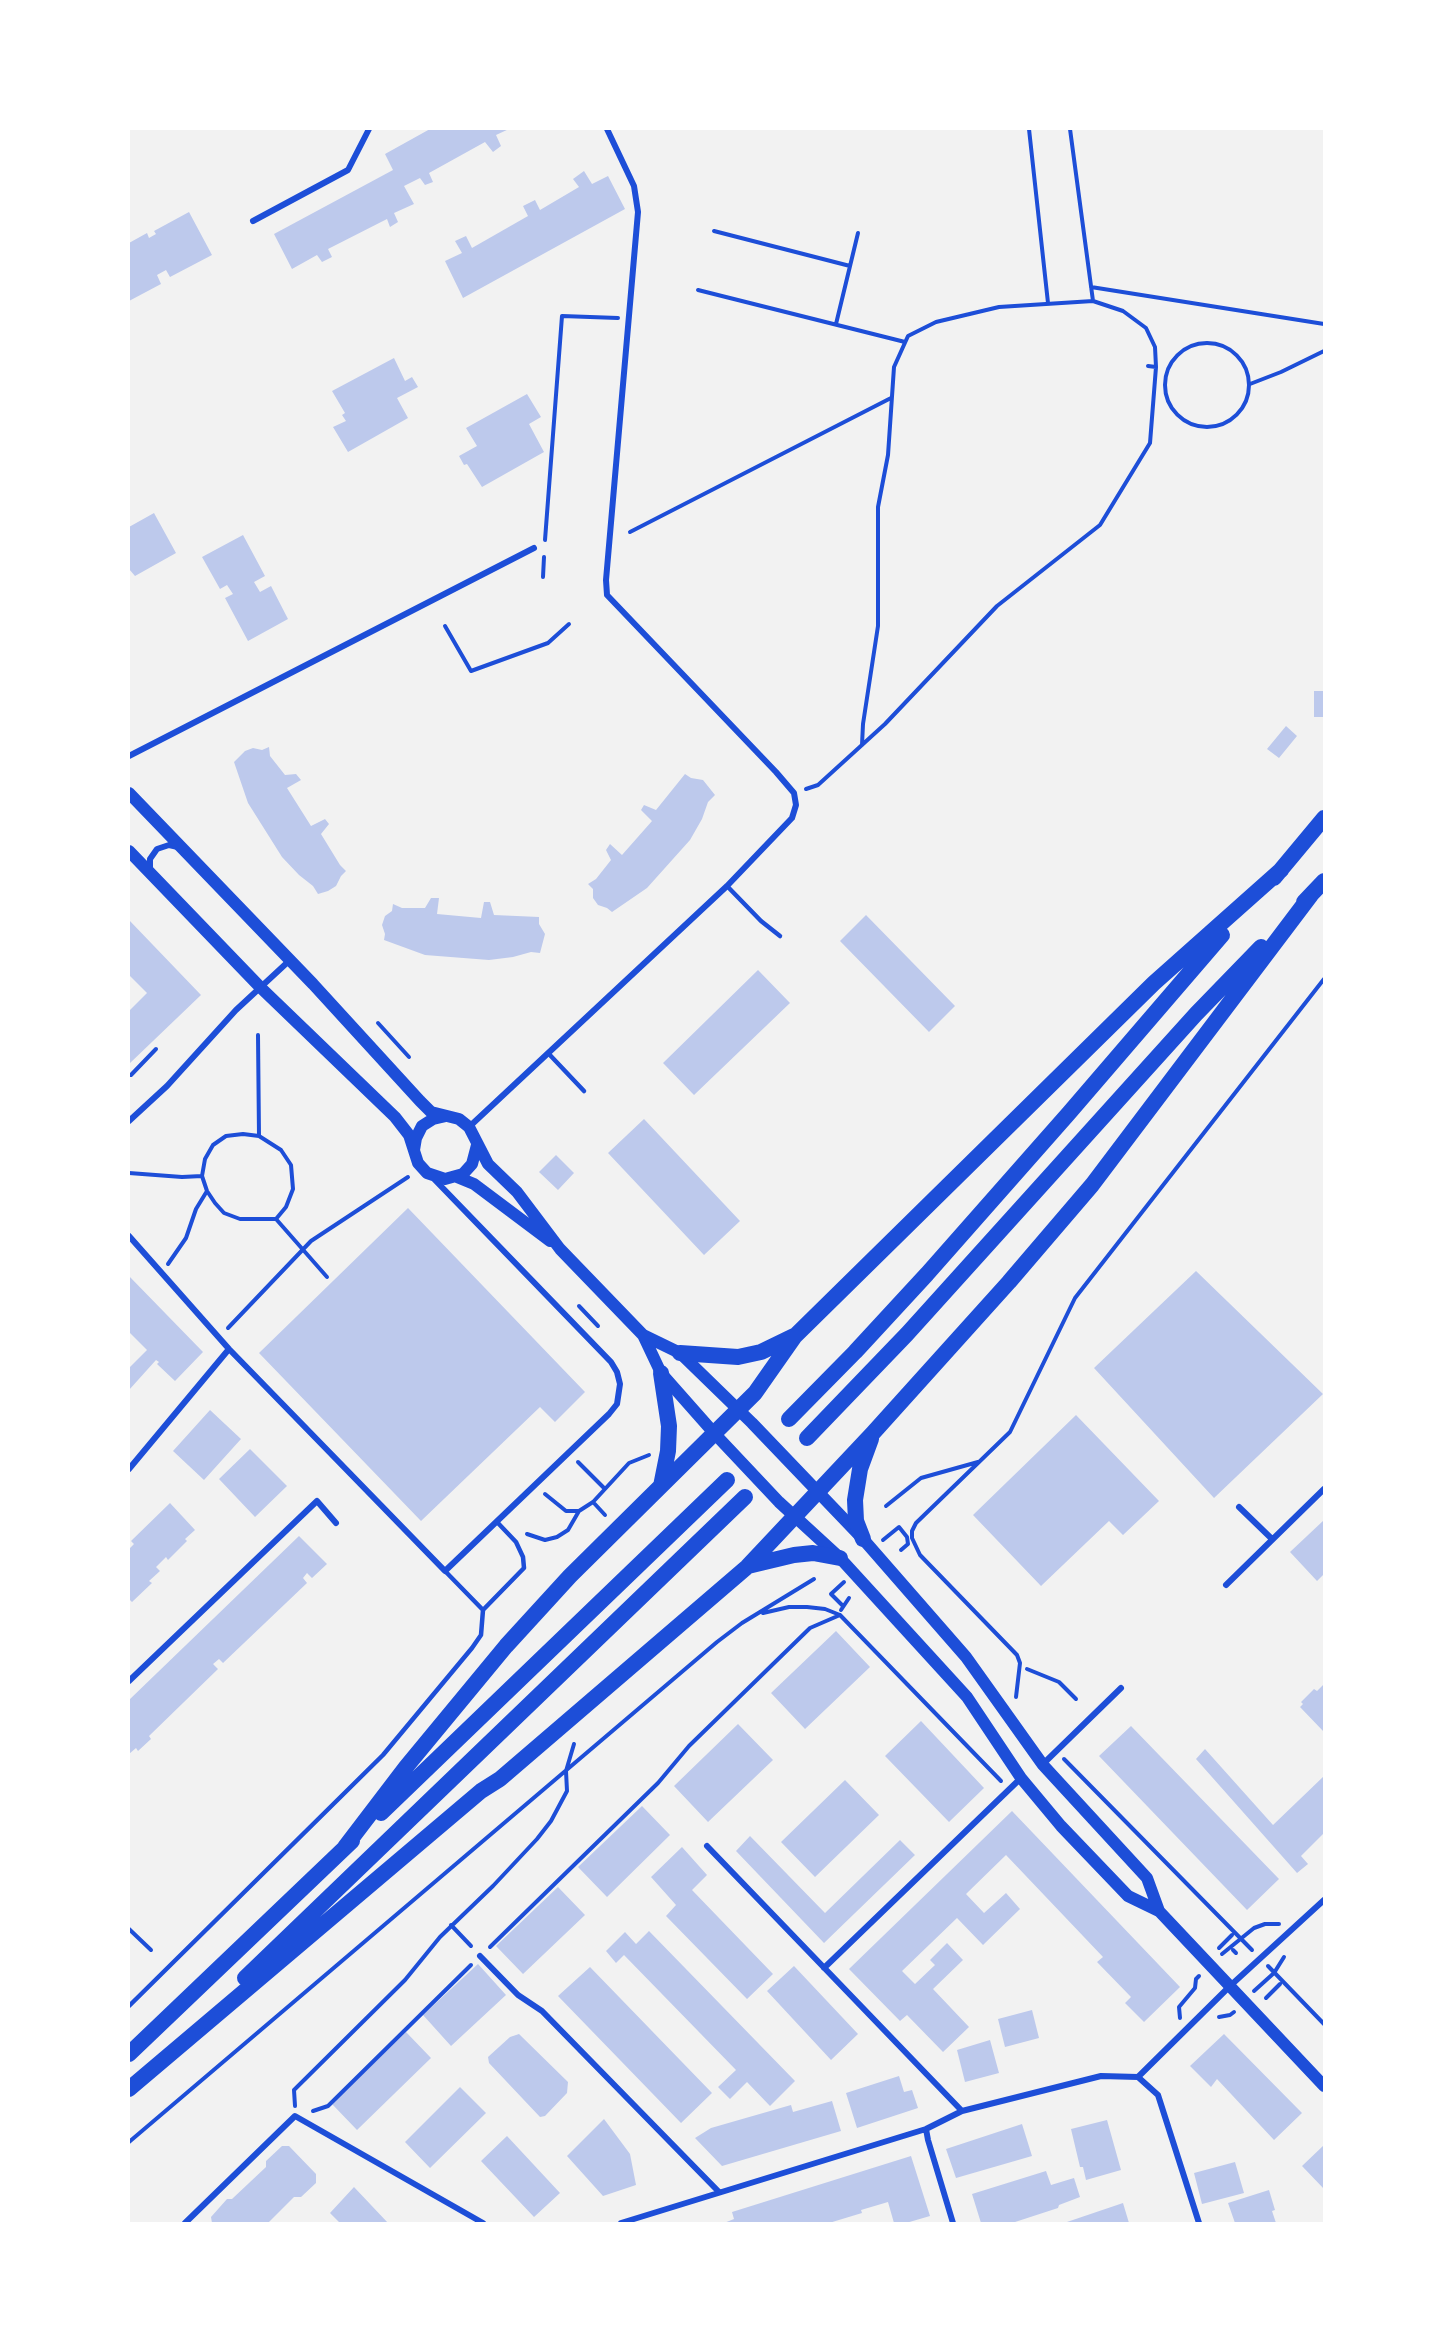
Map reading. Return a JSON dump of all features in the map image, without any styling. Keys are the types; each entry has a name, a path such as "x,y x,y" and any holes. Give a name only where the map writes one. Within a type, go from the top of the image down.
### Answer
{"highway":[{"path":"789,1419 927,1274 1070,1113 1324,818"},
{"path":"345,1847 406,1767 506,1646 570,1576 755,1393 795,1336 1154,983 1281,870"},
{"path":"807,1438 907,1334 1196,1014 1324,881"},
{"path":"129,2088 481,1791 500,1779 747,1567 794,1516 812,1485 873,1433 1009,1282 1092,1185 1311,895"},
{"path":"680,1353 738,1358 761,1352 795,1336"},
{"path":"661,1373 669,1426 668,1451 661,1486"},
{"path":"863,1539 856,1521 855,1500 860,1469 873,1433"},
{"path":"129,2054 727,1480"},
{"path":"129,2088 746,1497"},
{"path":"747,1567 794,1555 813,1553 840,1558"}],"main road":[{"path":"129,793 290,960 431,1112 459,1119 469,1127 488,1164 517,1192 560,1249 643,1335 661,1373 779,1502 840,1558 967,1697 1021,1778 1061,1826 1128,1896 1159,1911 1324,2086"},
{"path":"129,851 260,987 395,1117 409,1135 418,1163 427,1173 438,1178 457,1177 474,1184 560,1249"},
{"path":"414,1151 416,1138 422,1126 433,1119 446,1116"},
{"path":"457,1177 472,1164 477,1145"},
{"path":"643,1335 680,1353 738,1409 863,1539 966,1657 1043,1765 1147,1878 1159,1911"}],"street":[{"path":"253,221 348,170 369,129"},
{"path":"469,1127 727,886 792,818 796,805 794,793 607,595 606,580 638,212 634,186 607,129"},
{"path":"129,756 534,548"},
{"path":"154,878 150,871 150,863 157,849 169,845 183,850"},
{"path":"129,1121 167,1086 260,987 290,960"},
{"path":"129,1236 229,1349 445,1571 609,1414 617,1404 620,1384 611,1362 427,1173"},
{"path":"129,1469 229,1349"},
{"path":"1226,1586 1324,1489"},
{"path":"129,1681 317,1501 336,1523"},
{"path":"1239,1507 1272,1539"},
{"path":"1043,1765 1121,1688"},
{"path":"824,1968 1021,1778"},
{"path":"707,1845 962,2111"},
{"path":"1138,2077 1230,1986 1324,1900"},
{"path":"480,1956 518,1995 542,2011 719,2192"},
{"path":"621,2223 926,2129 962,2111 1101,2076 1138,2077 1158,2095 1199,2223"},
{"path":"185,2223 295,2116 483,2223"},
{"path":"926,2129 953,2223"}],"lane":[{"path":"727,886 761,921 780,936"},
{"path":"548,1053 584,1091"},
{"path":"129,2006 383,1755 472,1648 481,1635 483,1610 524,1568 523,1557 516,1542 497,1522"},
{"path":"445,1571 483,1610"}],"path":[{"path":"1029,129 1048,303"},
{"path":"1070,129 1094,301"},
{"path":"714,231 850,266"},
{"path":"836,324 858,233"},
{"path":"1091,287 1324,324"},
{"path":"698,290 905,342"},
{"path":"794,793 818,785 862,745 885,724 997,606 1100,525 1150,443 1156,367 1155,347 1146,328 1123,311 1094,301 999,307 936,322 908,336 894,367 888,455 878,507 878,626 863,724 862,745"},
{"path":"545,542 562,316 628,318"},
{"path":"1206,341 1228,347 1244,363 1250,384 1245,406 1230,422 1208,428 1186,423 1170,407 1164,386 1170,364 1185,348 1206,341"},
{"path":"1250,384 1324,351"},
{"path":"1148,366 1156,367"},
{"path":"1153,385 1164,386"},
{"path":"630,532 892,398"},
{"path":"543,577 544,553"},
{"path":"445,626 471,671 548,643 569,624"},
{"path":"1017,1703 1015,1696 1020,1663 1017,1655 920,1555 912,1538 916,1523 1010,1432 1075,1298 1324,980"},
{"path":"378,1023 409,1057"},
{"path":"258,1035 259,1136"},
{"path":"131,1075 156,1049"},
{"path":"276,1219 286,1207 293,1189 291,1165 281,1150 259,1136 243,1134 226,1136 213,1145 205,1159 202,1176 207,1191 224,1213 240,1219 276,1219 327,1276"},
{"path":"129,1173 182,1177 202,1176"},
{"path":"219,1336 311,1241 408,1177"},
{"path":"162,1272 186,1238 196,1209 207,1191"},
{"path":"569,1453 603,1488"},
{"path":"497,1522 545,1540 557,1537 568,1530 579,1511 593,1502 603,1488 629,1462 652,1454"},
{"path":"886,1506 921,1478 981,1461"},
{"path":"536,1485 549,1499 566,1511 579,1511"},
{"path":"593,1502 605,1515"},
{"path":"883,1541 899,1527 907,1537 908,1544 901,1550"},
{"path":"129,2142 717,1642 814,1579"},
{"path":"844,1582 831,1594 841,1610 1001,1781"},
{"path":"658,1783 689,1746 810,1628 841,1610 849,1598"},
{"path":"759,1614 789,1607 841,1610"},
{"path":"1027,1669 1059,1682 1076,1699"},
{"path":"295,2116 294,2090 405,1980 451,1925 493,1886 551,1821 567,1791 566,1771 574,1744"},
{"path":"1061,1755 1245,1943"},
{"path":"1224,1953 1254,1928 1265,1924 1279,1924 1293,1928"},
{"path":"451,1925 480,1956"},
{"path":"129,1929 151,1950"},
{"path":"1219,1948 1227,1944 1232,1935"},
{"path":"1272,1970 1324,2024"},
{"path":"1183,2034 1179,2007 1195,1988 1196,1979"},
{"path":"1266,1983 1273,1991"},
{"path":"1266,1998 1280,1984"}],"building":[{"path":"430,129 509,129 496,135 501,146 493,152 485,142 429,173 433,182 425,185 420,178 404,186 414,204 394,213 398,222 390,227 387,219 328,249 332,257 322,262 317,255 292,269 274,234 393,170 385,154"},
{"path":"584,171 592,184 608,176 625,209 463,298 445,261 462,253 455,241 466,236 472,248 528,216 523,206 535,200 540,210 579,187 573,179"},
{"path":"189,212 212,255 170,277 166,270 157,275 161,284 129,301 129,243 147,233 149,238 156,234 154,231"},
{"path":"394,358 405,381 412,377 418,387 397,398 408,418 348,452 333,427 346,421 342,415 345,413 332,391"},
{"path":"527,394 541,417 529,424 544,452 482,487 459,456 477,446 466,428"},
{"path":"154,513 176,553 135,576 129,569 129,527"},
{"path":"243,535 265,576 254,582 260,592 271,586 288,619 248,641 225,598 233,594 227,585 220,589 202,557"},
{"path":"1314,691 1324,691 1324,717 1314,717"},
{"path":"1286,726 1297,736 1279,758 1267,749"},
{"path":"269,747 270,756 285,775 296,774 301,780 287,788 311,826 325,819 329,824 321,834 346,871 336,886 328,891 318,894 313,886 282,857 248,803 234,762 245,751 253,748 262,750"},
{"path":"685,774 691,778 703,780 715,795 708,802 702,819 690,840 647,888 612,912 598,905 593,898 593,889 588,884 596,879 611,860 606,850 610,844 622,855 652,821 641,810 644,805 656,810"},
{"path":"431,898 439,898 437,914 481,918 484,902 490,902 494,915 539,917 539,924 545,934 540,953 531,952 489,960 425,955 384,940 382,925 385,916 392,911 393,904 402,908 425,908"},
{"path":"866,915 955,1006 929,1032 840,941"},
{"path":"129,920 201,995 129,1064 129,1011 147,993 129,975"},
{"path":"758,970 790,1003 694,1095 663,1063"},
{"path":"644,1119 740,1221 704,1255 608,1153"},
{"path":"556,1155 574,1173 558,1190 539,1172"},
{"path":"408,1208 585,1392 555,1422 540,1407 421,1521 259,1353"},
{"path":"1196,1271 1323,1394 1214,1498 1094,1368"},
{"path":"129,1276 203,1352 175,1381 157,1364 159,1362 156,1360 129,1390 129,1368 147,1350 129,1332"},
{"path":"210,1410 241,1439 204,1480 173,1451"},
{"path":"1076,1415 1159,1501 1123,1535 1109,1521 1041,1586 973,1515"},
{"path":"250,1449 287,1486 255,1517 219,1479"},
{"path":"170,1503 195,1530 168,1560 166,1557 156,1567 160,1571 149,1581 152,1583 132,1602 129,1599 129,1549 134,1544 131,1541"},
{"path":"1324,1520 1324,1574 1317,1581 1290,1552"},
{"path":"299,1536 327,1564 312,1578 307,1573 303,1578 307,1583 223,1663 219,1659 213,1664 218,1669 149,1736 151,1739 138,1751 136,1748 129,1754 129,1700"},
{"path":"836,1631 870,1667 805,1729 771,1693"},
{"path":"1324,1684 1324,1732 1300,1707 1303,1704 1301,1702 1314,1689 1317,1691"},
{"path":"921,1721 984,1788 949,1822 885,1756"},
{"path":"738,1724 773,1760 708,1822 674,1786"},
{"path":"1131,1726 1279,1879 1247,1910 1099,1756"},
{"path":"1205,1749 1273,1825 1324,1776 1324,1833 1301,1856 1308,1864 1297,1873 1196,1759"},
{"path":"845,1780 879,1815 815,1877 781,1842"},
{"path":"642,1806 670,1835 607,1897 578,1867"},
{"path":"1012,1811 1180,1987 1144,2022 1125,2003 1131,1997 1097,1962 1103,1957 1006,1855 966,1894 984,1913 1006,1893 1020,1909 983,1945 957,1918 902,1971 915,1984 935,1965 930,1960 947,1943 963,1960 933,1989 969,2027 943,2052 907,2015 900,2021 849,1969"},
{"path":"750,1836 825,1913 900,1840 915,1855 824,1943 736,1851"},
{"path":"682,1847 707,1875 692,1890 773,1974 747,1999 666,1916 676,1905 651,1877"},
{"path":"558,1887 585,1915 523,1974 496,1946"},
{"path":"649,1931 795,2081 770,2106 747,2082 730,2099 718,2087 736,2070 624,1955 616,1963 606,1951 625,1932 636,1944"},
{"path":"478,1964 506,1995 451,2046 423,2015"},
{"path":"794,1966 858,2034 831,2060 767,1991"},
{"path":"590,1967 712,2093 681,2123 558,1996"},
{"path":"1032,2010 1039,2038 1005,2047 998,2019"},
{"path":"406,2032 431,2058 357,2130 332,2104"},
{"path":"519,2034 568,2082 567,2093 545,2116 540,2117 489,2063 488,2057 510,2037"},
{"path":"1224,2034 1302,2113 1274,2140 1217,2079 1211,2087 1190,2066"},
{"path":"990,2040 999,2073 965,2082 957,2050"},
{"path":"899,2076 904,2092 912,2090 918,2108 857,2128 846,2093"},
{"path":"460,2087 486,2113 430,2168 405,2142"},
{"path":"832,2101 841,2131 722,2166 695,2138 711,2128 791,2105 793,2112"},
{"path":"604,2119 630,2154 636,2185 603,2196 567,2156"},
{"path":"1107,2120 1121,2170 1086,2180 1083,2167 1080,2167 1071,2129"},
{"path":"1022,2124 1032,2156 956,2178 946,2149"},
{"path":"507,2136 560,2193 534,2217 481,2161"},
{"path":"1324,2145 1324,2189 1302,2166"},
{"path":"282,2146 289,2146 316,2174 316,2183 301,2197 294,2197 268,2223 212,2223 211,2217 227,2199 232,2199 266,2167 266,2161"},
{"path":"911,2156 930,2216 906,2223 894,2223 888,2202 829,2223 724,2223 734,2219 732,2212"},
{"path":"1235,2162 1244,2193 1202,2204 1194,2173"},
{"path":"1046,2171 1051,2185 1074,2178 1080,2197 1059,2205 1058,2208 1012,2223 981,2223 972,2194"},
{"path":"354,2187 388,2223 340,2223 330,2213"},
{"path":"1269,2190 1276,2223 1235,2223 1228,2203"},
{"path":"1123,2203 1129,2223 1064,2223"}]}
